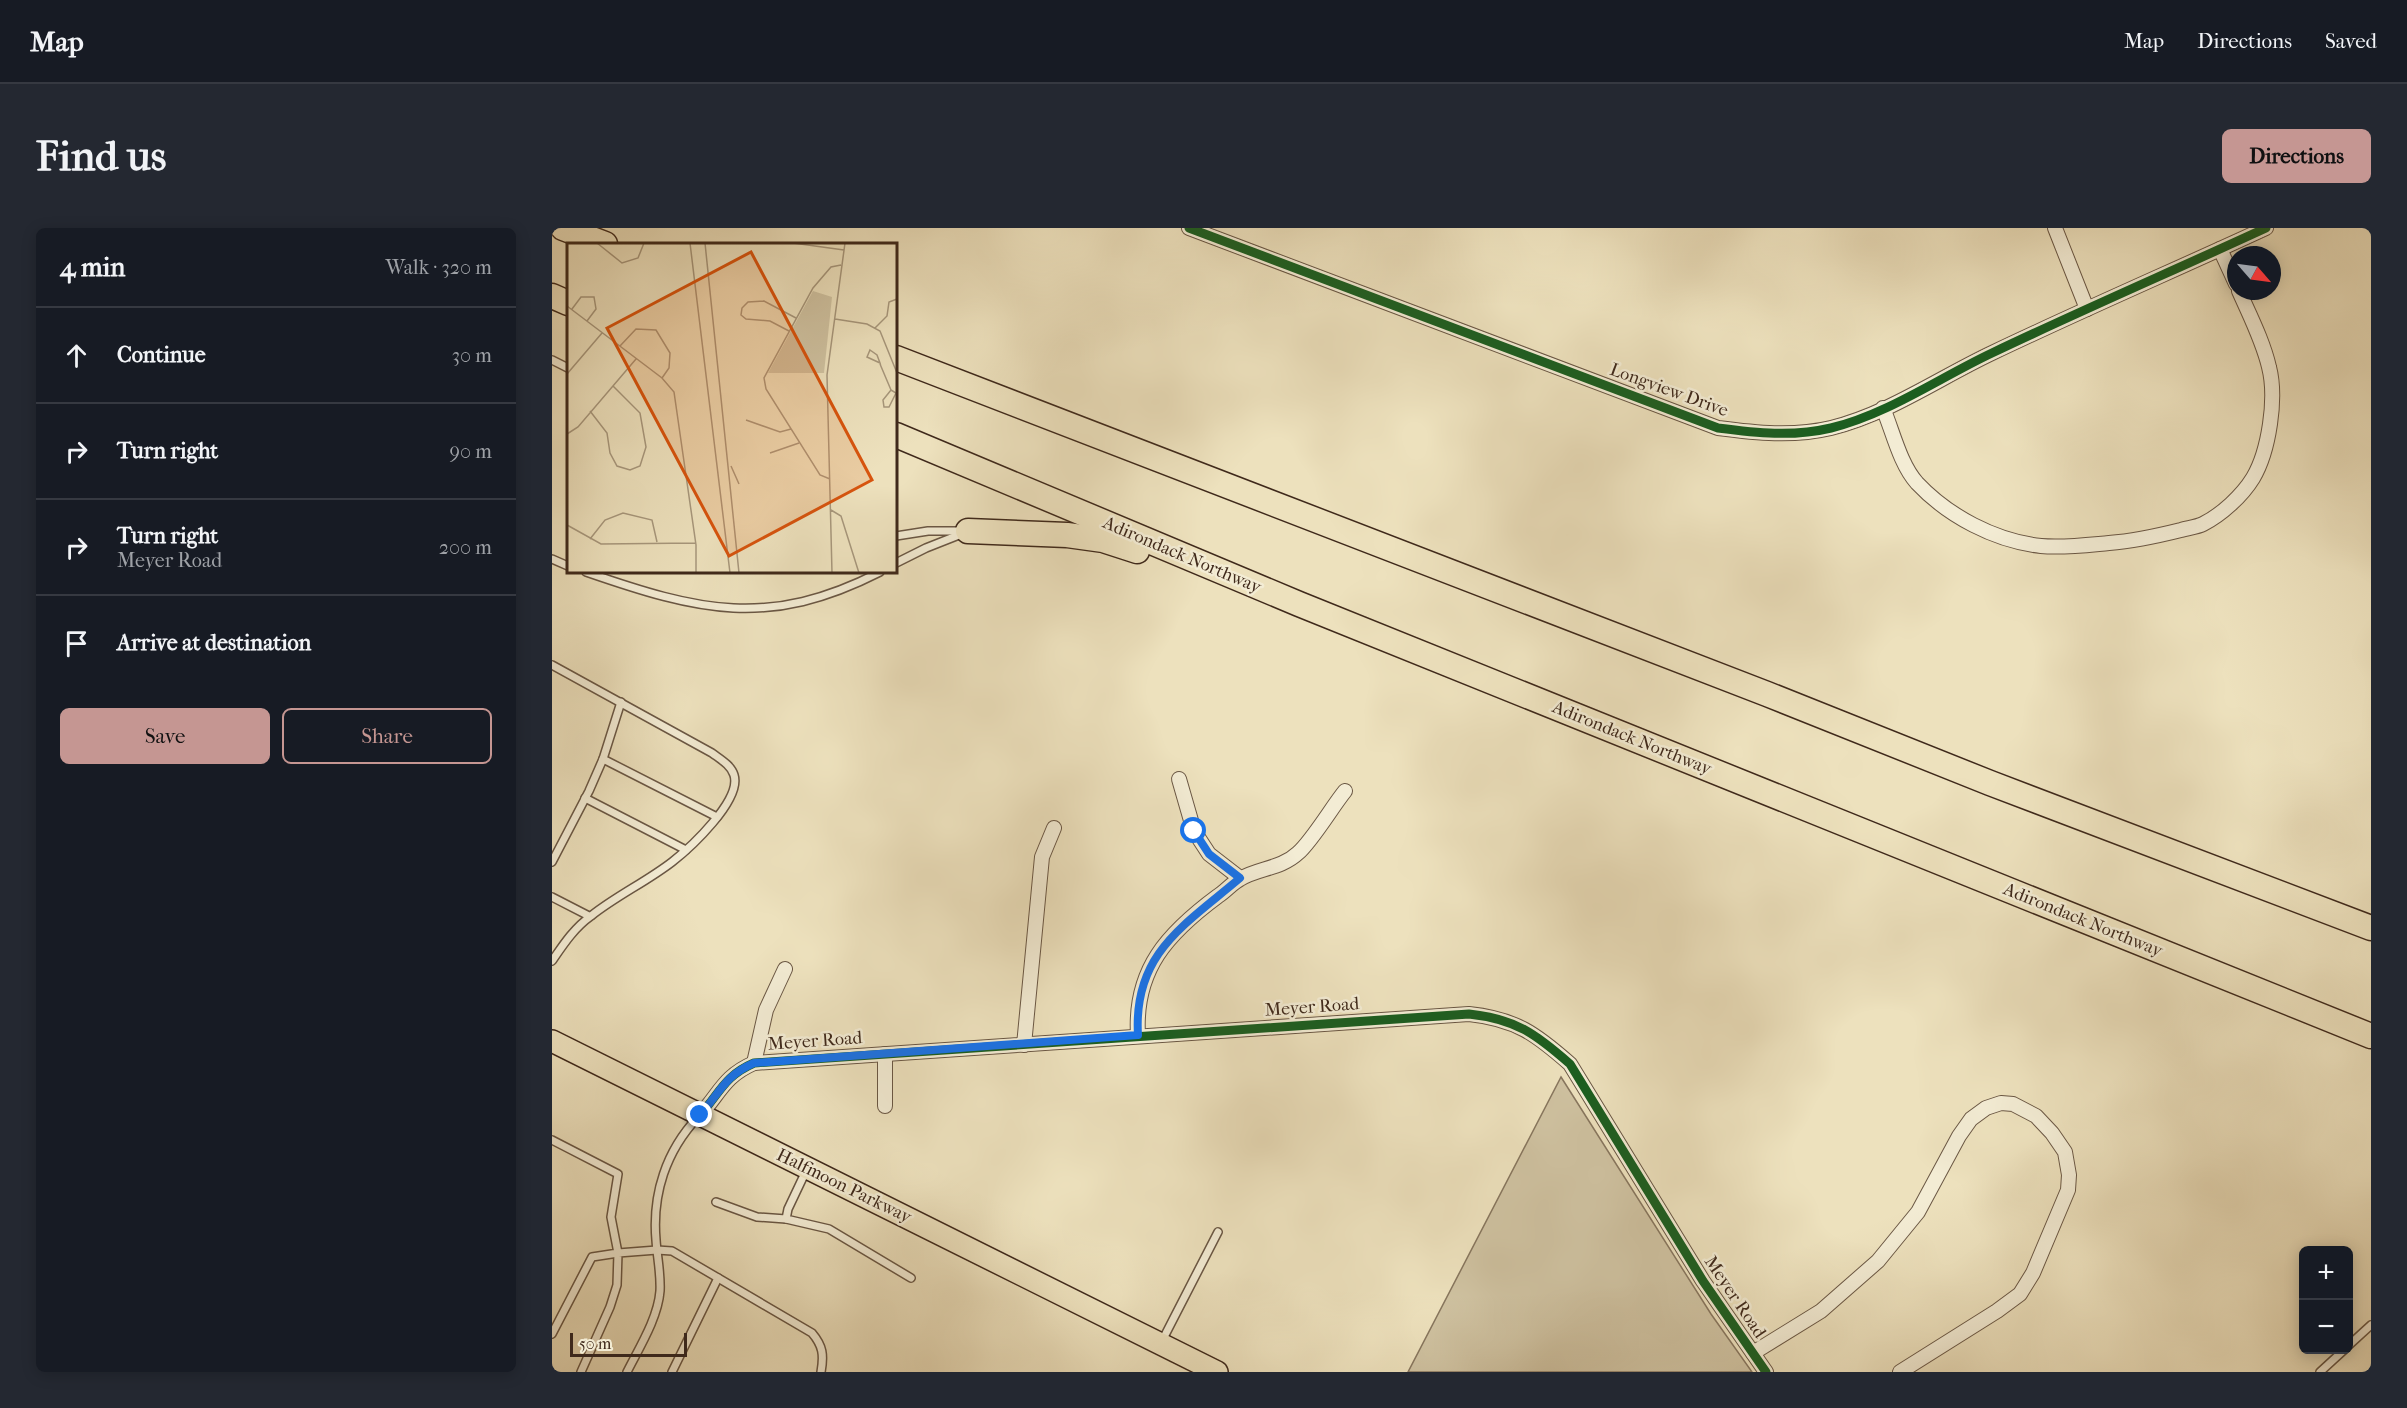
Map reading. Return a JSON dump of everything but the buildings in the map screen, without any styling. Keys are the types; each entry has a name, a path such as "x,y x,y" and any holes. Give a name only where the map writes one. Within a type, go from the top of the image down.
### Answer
{"highway":[{"path":"563,228 602,243"},
{"path":"552,296 567,303"},
{"path":"897,358 2371,928"},
{"name":"Adirondack Northway","path":"897,435 1299,604 2371,1036"},
{"path":"968,531 1067,535 1102,540 1299,604"}],"main road":[{"name":"Halfmoon Parkway","path":"552,1041 1217,1372"}],"street":[{"name":"Longview Drive","path":"1189,228 1718,428 1758,434 1800,434 1833,427 1883,408 1990,353 2266,228"},
{"path":"2055,228 2087,309"},
{"path":"2220,249 2227,264"},
{"path":"1883,408 1907,468 1916,482 1945,507 1962,518 2010,539 2040,546 2069,546 2155,537 2202,524 2233,502 2253,478 2265,446 2271,415 2270,369 2260,338 2243,300"},
{"path":"1179,779 1194,831 1209,854 1240,878"},
{"path":"1138,1035 1137,1010 1144,980 1155,957 1194,914 1240,878 1279,866 1299,853 1344,790"},
{"path":"1024,1045 1042,857 1054,828"},
{"path":"754,1063 766,1010 785,969"},
{"name":"Meyer Road","path":"700,1115 724,1082 741,1069 754,1063 1138,1035 1469,1014 1490,1016 1542,1038 1570,1064 1703,1281 1766,1372"},
{"path":"885,1054 885,1106"},
{"name":"Meyer Road","path":"1753,1353 1821,1311 1878,1261 1918,1212 1959,1136 1971,1119 1986,1108 2001,1103 2013,1104 2036,1116 2065,1152 2069,1175 2067,1190 2042,1252 2033,1273 2019,1294 1997,1311 1900,1372"}],"lane":[{"path":"552,360 567,368"},
{"path":"897,536 928,531 968,531"},
{"path":"897,562 968,531"},
{"path":"552,559 567,566"},
{"path":"589,573 648,593 689,603 729,608 768,609 807,602 837,592 878,573"},
{"path":"552,665 712,753 728,765 735,776 733,789 725,807 686,850 672,862 589,916 567,938 552,961"},
{"path":"552,862 603,759 621,702"},
{"path":"603,759 717,817"},
{"path":"585,798 686,850"},
{"path":"552,897 589,916"},
{"path":"627,1372 656,1306 660,1291 655,1214 657,1192 674,1147 700,1115"},
{"path":"552,1140 618,1174 611,1217 618,1253 617,1285 610,1307 581,1372"},
{"path":"786,1219 788,1209 807,1168"},
{"path":"716,1202 757,1217 786,1219 829,1229 911,1278"},
{"path":"1161,1344 1218,1232"},
{"path":"552,1334 592,1257 657,1250 672,1251 812,1333 820,1343 824,1355 821,1372"},
{"path":"672,1372 717,1278"},
{"path":"2353,1342 2371,1325"},
{"path":"2320,1372 2340,1354"}],"shaded area":[{"path":"1561,1077 1711,1314 1752,1372 1408,1372"}],"cycle path":[{"path":"1189,228 1718,428 1760,433 1817,431 1873,414 1992,353 2266,228"},
{"path":"700,1115 729,1079 754,1063 1469,1014 1485,1016 1513,1024 1535,1036 1570,1064 1703,1281 1766,1372"}],"route":[{"path":"700,1115 724,1082 741,1069 754,1063 1138,1035 1137,1010 1144,980 1155,957 1194,914 1240,878 1209,854 1194,831"}]}
